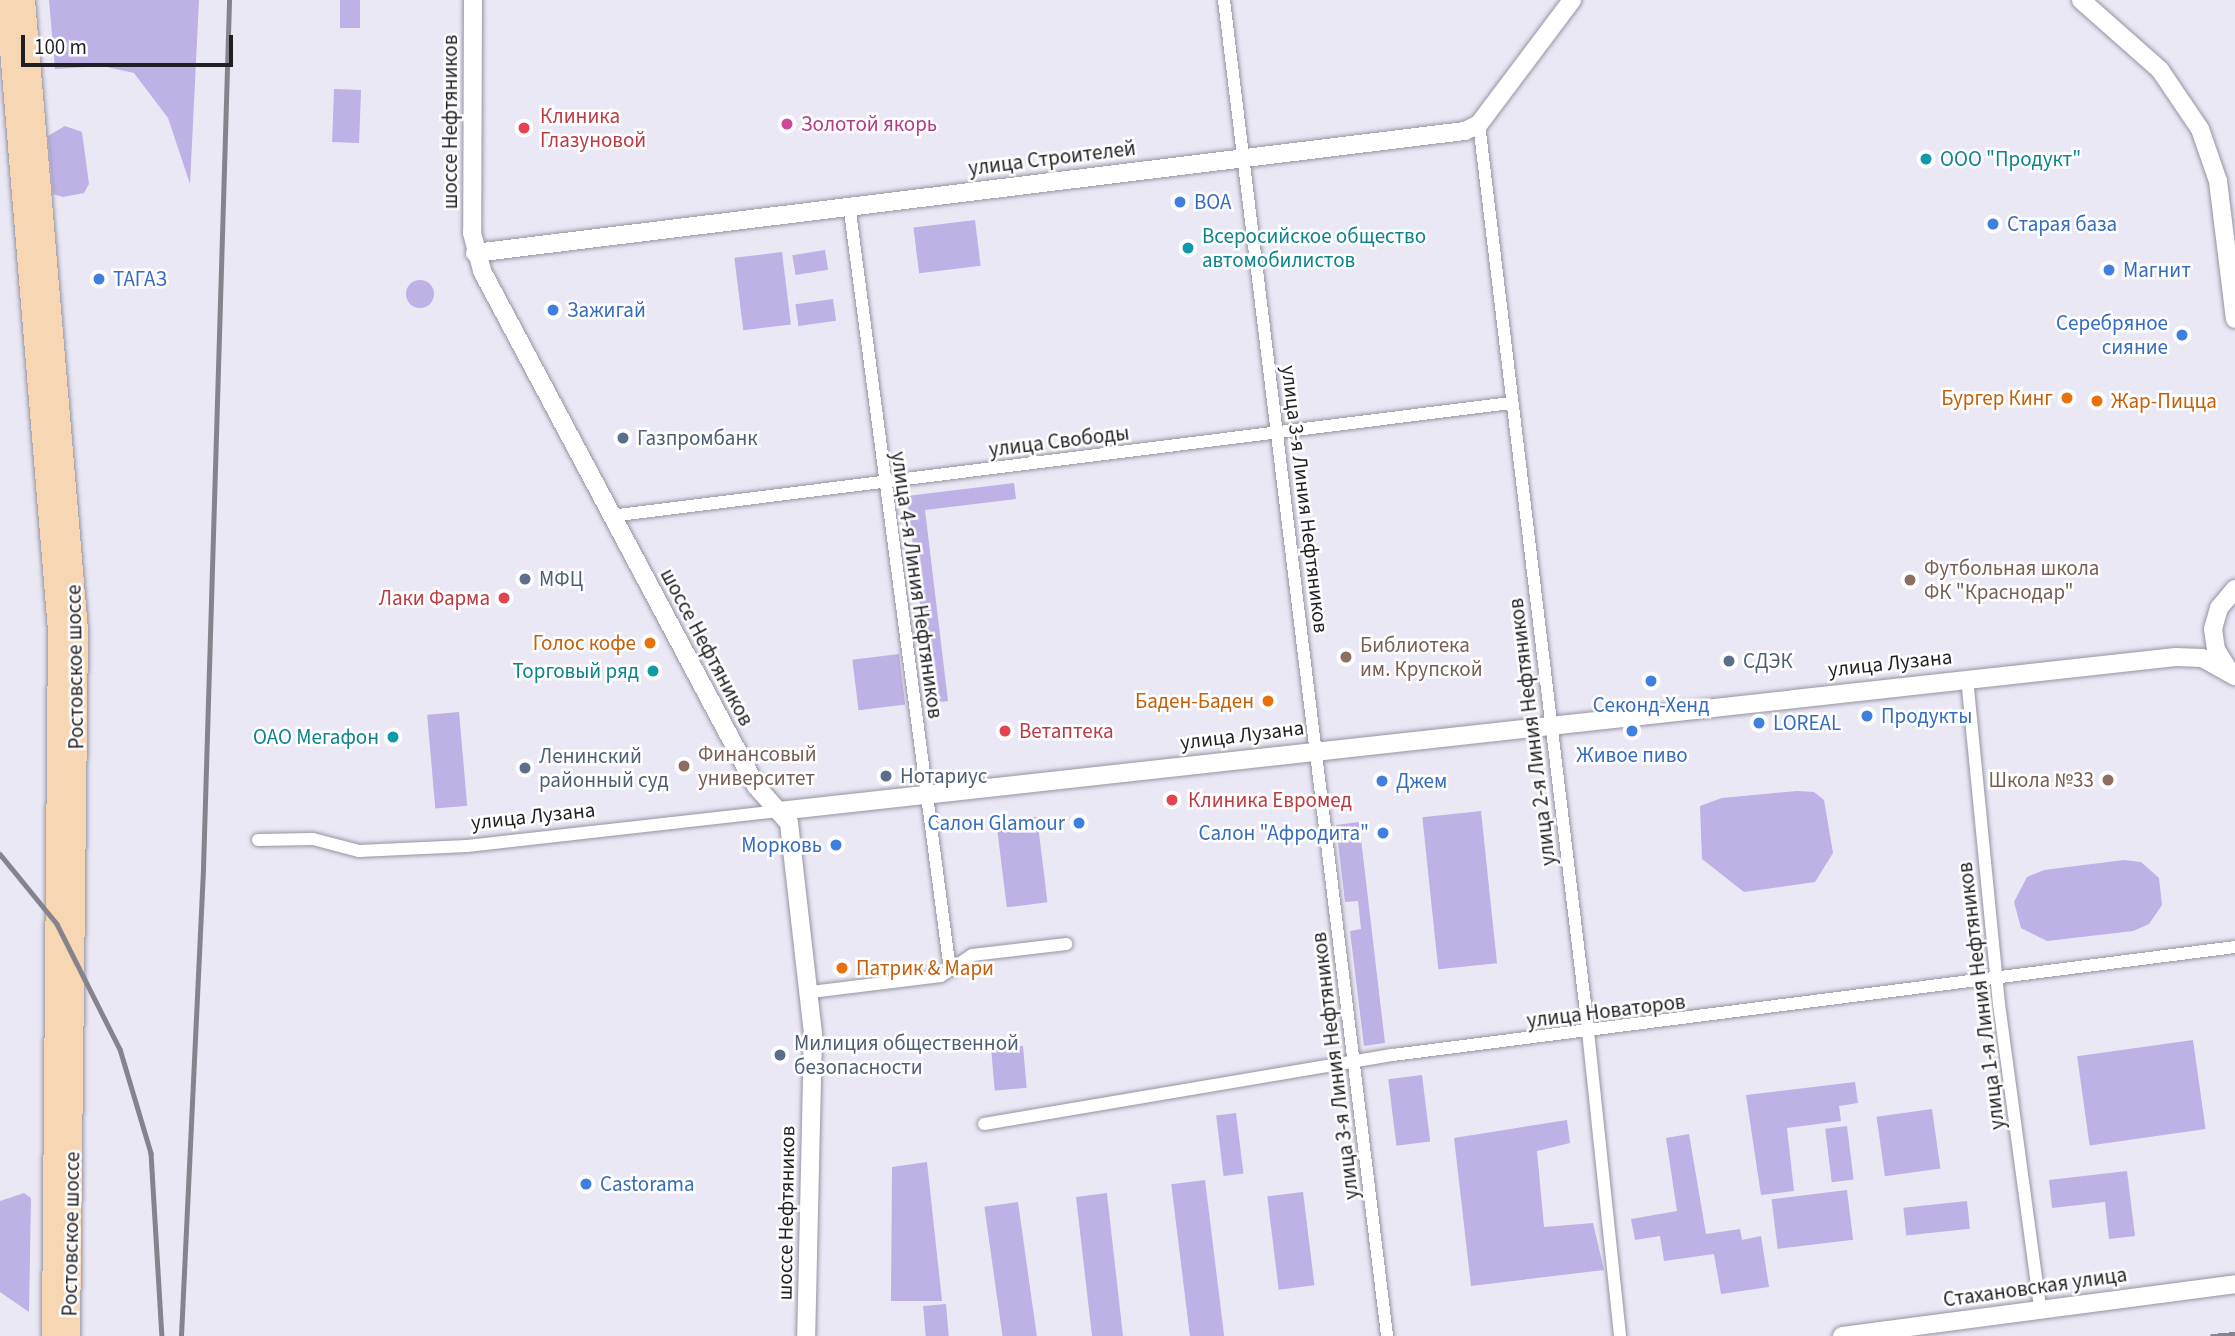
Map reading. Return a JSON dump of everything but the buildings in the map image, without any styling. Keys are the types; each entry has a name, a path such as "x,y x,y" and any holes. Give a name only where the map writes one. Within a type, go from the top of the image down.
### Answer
{"main road":[{"name":"Ростовское шоссе","path":"6,0 54,452 77,630 69,1336"},
{"name":"Ростовское шоссе","path":"24,0 54,452 58,630 52,1336"},
{"name":"шоссе Нефтяников","path":"473,0 475,253 611,516 756,786 789,823 811,992 806,1336"},
{"path":"1479,124 1572,0"},
{"path":"2081,0 2160,70 2200,129 2218,181 2235,319"},
{"name":"улица Строителей","path":"475,253 849,204 1465,131 1479,124"},
{"path":"2233,675 2220,660 2213,634 2219,608 2235,589"},
{"name":"улица Лузана","path":"779,811 1317,749 2185,657 2202,658 2233,675"},
{"name":"Стахановская улица","path":"1842,1336 2235,1284"}],"street":[{"name":"улица 3-я Линия Нефтяников","path":"1224,0 1387,1336"},
{"name":"улица 2-я Линия Нефтяников","path":"1479,124 1589,1033 1620,1336"},
{"name":"улица 4-я Линия Нефтяников","path":"849,204 883,482 950,971"},
{"name":"улица Свободы","path":"611,516 1511,403"},
{"name":"улица 1-я Линия Нефтяников","path":"1967,678 1997,980 2040,1309"},
{"name":"улица Лузана","path":"258,840 313,839 359,850 467,846 779,811"},
{"path":"811,992 941,976 972,955 1066,944"},
{"name":"улица Новаторов","path":"984,1124 1354,1061 1589,1033 2235,947"}],"shaded area":[{"path":"49,0 199,0 190,184 168,118 134,73 102,66 55,69"},
{"path":"340,0 360,0 360,28 340,28"},
{"path":"334,89 361,90 359,143 332,142"},
{"path":"65,126 82,132 89,184 84,193 63,197 53,194 48,136"},
{"path":"975,220 981,266 919,273 913,228"},
{"path":"825,250 828,270 796,275 792,255"},
{"path":"782,252 791,324 743,330 734,258"},
{"path":"420,280 430,284 434,294 430,304 420,308 410,304 406,294 410,284"},
{"path":"833,299 836,321 798,326 795,304"},
{"path":"1014,483 1016,499 925,510 948,701 932,703 907,496"},
{"path":"899,654 905,705 859,710 852,660"},
{"path":"459,712 467,806 435,808 427,715"},
{"path":"1797,791 1814,792 1824,800 1833,853 1815,882 1744,892 1702,859 1700,806 1722,798"},
{"path":"1481,811 1497,963 1438,969 1422,817"},
{"path":"1037,817 1047,902 1007,907 996,822"},
{"path":"1359,822 1385,1043 1364,1046 1350,931 1361,929 1358,901 1345,902 1336,825"},
{"path":"2124,860 2141,862 2159,878 2162,905 2149,924 2133,931 2047,941 2021,928 2014,902 2027,877 2044,870"},
{"path":"2193,1040 2206,1129 2090,1145 2077,1056"},
{"path":"1023,1046 1027,1088 995,1091 991,1049"},
{"path":"1422,1075 1430,1142 1396,1146 1388,1079"},
{"path":"1855,1082 1858,1103 1839,1106 1841,1121 1787,1128 1794,1191 1761,1195 1746,1095"},
{"path":"1932,1109 1940,1168 1885,1176 1877,1117"},
{"path":"1236,1113 1243,1174 1224,1176 1216,1115"},
{"path":"1567,1120 1570,1143 1537,1151 1544,1227 1593,1223 1604,1270 1471,1286 1454,1138"},
{"path":"1847,1126 1854,1180 1832,1182 1825,1129"},
{"path":"1689,1134 1706,1234 1740,1229 1742,1240 1761,1236 1769,1287 1721,1294 1714,1254 1664,1261 1660,1236 1635,1240 1631,1219 1677,1211 1666,1138"},
{"path":"927,1162 942,1301 891,1301 892,1167"},
{"path":"2127,1171 2135,1236 2109,1239 2105,1202 2052,1208 2049,1180"},
{"path":"1205,1180 1224,1336 1190,1336 1171,1184"},
{"path":"1847,1190 1853,1240 1778,1249 1772,1199"},
{"path":"1303,1192 1314,1285 1279,1290 1267,1196"},
{"path":"24,1193 31,1198 29,1312 0,1292 0,1201"},
{"path":"1107,1193 1123,1336 1092,1336 1076,1197"},
{"path":"1967,1201 1970,1229 1906,1236 1903,1208"},
{"path":"1018,1202 1037,1336 1002,1336 984,1207"},
{"path":"946,1304 949,1336 926,1336 923,1306"}],"railway":[{"path":"181,1336 203,868 229,0"},
{"path":"0,854 57,924 120,1049 151,1153 162,1336"},
{"path":"2212,1336 2235,1334"}],"place":[{"name":"Золотой якорь","path":"787,124"},
{"name":"Клиника Глазуновой","path":"524,128"},
{"name":"ООО \"Продукт\"","path":"1926,159"},
{"name":"ВОА","path":"1180,202"},
{"name":"Старая база","path":"1993,224"},
{"name":"Всеросийское общество автомобилистов","path":"1188,248"},
{"name":"Магнит","path":"2109,270"},
{"name":"ТАГАЗ","path":"99,279"},
{"name":"Зажигай","path":"553,310"},
{"name":"Серебряное сияние","path":"2182,335"},
{"name":"Бургер Кинг","path":"2067,398"},
{"name":"Жар-Пицца","path":"2097,401"},
{"name":"Газпромбанк","path":"623,438"},
{"name":"МФЦ","path":"525,579"},
{"name":"Футбольная школа ФК \"Краснодар\"","path":"1910,580"},
{"name":"Лаки Фарма","path":"504,598"},
{"name":"Голос кофе","path":"650,643"},
{"name":"Библиотека им. Крупской","path":"1346,657"},
{"name":"СДЭК","path":"1729,661"},
{"name":"Торговый ряд","path":"653,671"},
{"name":"Секонд-Хенд","path":"1651,681"},
{"name":"Баден-Баден","path":"1268,701"},
{"name":"Продукты","path":"1867,716"},
{"name":"LOREAL","path":"1759,723"},
{"name":"Ветаптека","path":"1005,731"},
{"name":"Живое пиво","path":"1632,731"},
{"name":"ОАО Мегафон","path":"393,737"},
{"name":"Финансовый университет","path":"684,766"},
{"name":"Ленинский районный суд","path":"525,768"},
{"name":"Нотариус","path":"886,776"},
{"name":"Школа №33","path":"2108,780"},
{"name":"Джем","path":"1382,781"},
{"name":"Клиника Евромед","path":"1172,800"},
{"name":"Салон Glamour","path":"1079,823"},
{"name":"Салон \"Афродита\"","path":"1383,833"},
{"name":"Морковь","path":"836,845"},
{"name":"Патрик & Мари","path":"842,968"},
{"name":"Милиция общественной безопасности","path":"780,1055"},
{"name":"Castorama","path":"586,1184"}]}
